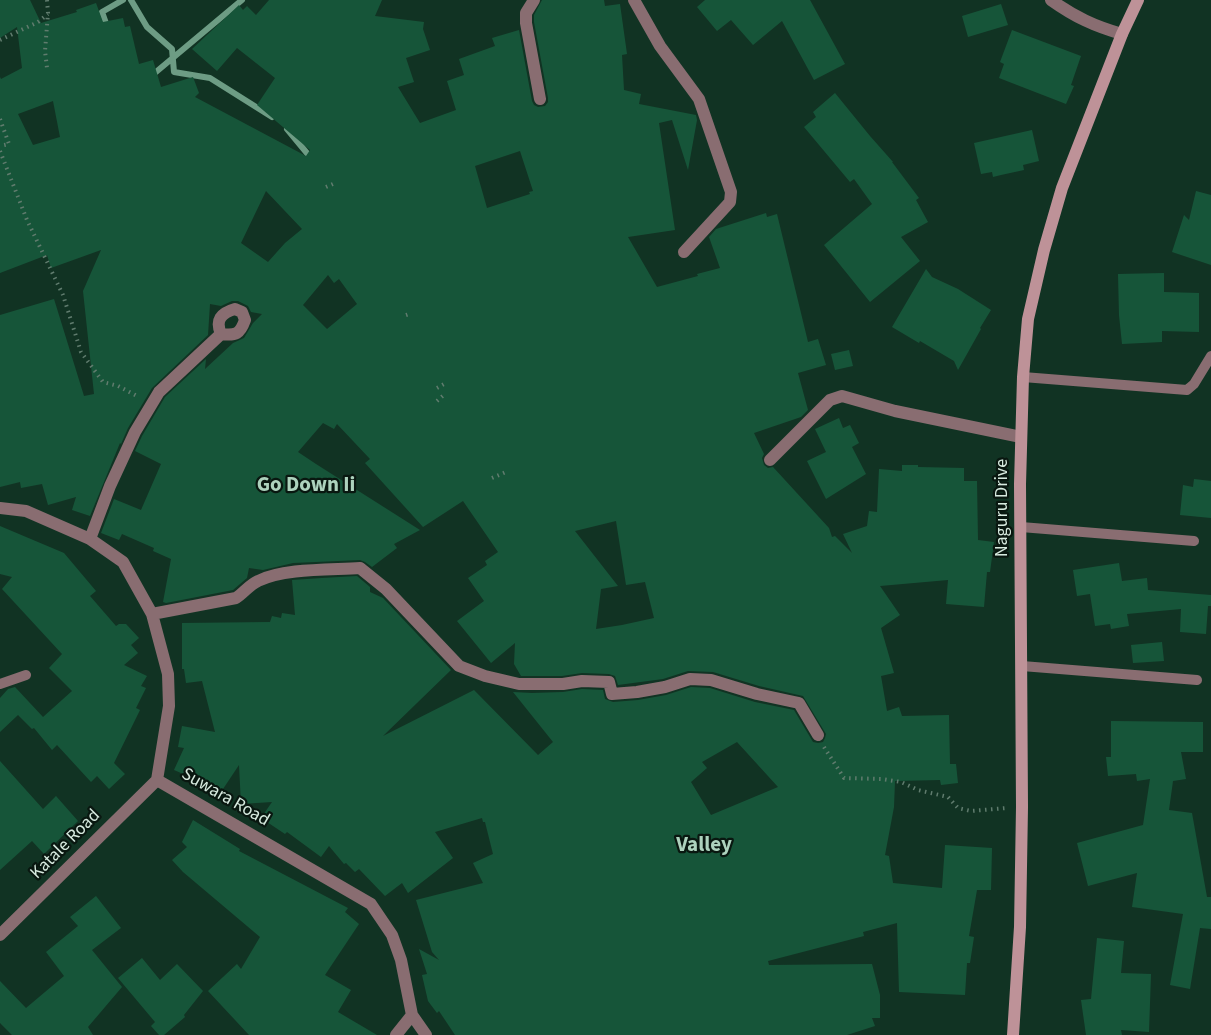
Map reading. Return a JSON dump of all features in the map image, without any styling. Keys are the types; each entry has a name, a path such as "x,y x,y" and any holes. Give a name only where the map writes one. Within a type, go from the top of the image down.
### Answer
{"street":[{"path":"534,0 526,13 526,23 540,99"},
{"path":"634,0 660,46 699,99 731,192 730,202 684,252"},
{"path":"1051,0 1070,14 1098,27 1122,34"},
{"name":"Naguru Drive","path":"1013,1035 1020,927 1022,666 1020,484 1023,376 1028,319 1044,250 1062,188 1122,34 1138,0"},
{"path":"90,539 110,486 135,432 159,392 222,334"},
{"path":"770,460 830,400 842,396 895,411 1021,437"},
{"name":"Suwara Road","path":"0,508 26,511 90,539 123,562 152,614 168,674 169,706 158,780 371,904 392,934 401,960 412,1015 426,1035"},
{"path":"152,614 236,598 260,579 286,573 360,568 386,589 459,666 485,676 519,684 609,682 612,694 665,687 690,679 711,680 757,694 799,703 818,735"},
{"name":"Katale Road","path":"0,935 158,780"},
{"path":"396,1035 412,1015"}],"lane":[{"path":"1023,376 1186,390 1194,384 1211,356"},
{"path":"1021,527 1194,541"},
{"path":"1022,666 1197,681"},
{"path":"0,684 26,675"}],"path":[{"path":"47,0 45,51 47,68"},
{"path":"0,40 38,22 48,14"},
{"path":"0,119 9,144 0,146"},
{"path":"0,152 27,220 63,295 81,352 103,382 118,386 152,404"},
{"path":"326,187 335,183"},
{"path":"437,388 446,383"},
{"path":"437,401 445,394"},
{"path":"492,478 506,472"},
{"path":"818,735 843,778 901,782 918,790 948,797 958,808 971,811 1022,807"}],"building":[{"path":"0,0 30,0 41,23 77,12 76,10 96,3 103,22 123,18 125,27 130,26 139,64 153,60 161,87 193,77 199,93 195,97 306,156 310,150 257,105 275,78 237,48 217,71 192,49 239,5 243,10 247,6 256,15 269,0 382,0 375,16 424,22 423,29 430,50 406,58 414,82 398,87 420,123 456,110 447,81 464,75 459,59 495,46 492,38 519,30 532,101 538,107 545,106 548,98 534,22 534,15 542,0 604,0 605,6 620,4 627,54 622,55 624,90 641,94 639,104 696,115 697,120 688,170 672,120 659,123 675,230 628,237 657,287 720,268 709,237 716,229 766,213 767,217 777,214 808,342 818,339 826,365 798,373 808,410 801,417 754,433 764,454 762,458 764,465 768,468 773,467 829,528 832,537 835,536 852,553 843,534 867,526 869,511 877,512 879,469 902,471 902,465 964,468 964,481 977,481 978,540 994,542 990,572 987,572 984,607 946,604 948,580 880,586 900,615 881,628 894,673 881,676 887,711 899,707 902,716 949,715 950,764 956,764 958,783 941,785 940,780 895,781 894,807 885,855 889,856 893,883 942,888 945,845 992,848 991,890 977,890 969,936 974,937 970,963 967,963 965,995 899,992 897,923 863,932 864,936 768,961 769,965 872,964 880,995 880,1018 872,1018 875,1026 847,1035 455,1035 439,1011 437,1013 428,1001 422,975 427,974 419,949 439,960 432,952 416,900 483,883 473,863 493,854 482,818 435,832 453,858 408,893 402,883 385,896 359,869 355,872 346,863 344,864 329,846 321,857 287,832 285,834 261,818 272,802 241,804 239,765 217,798 174,770 184,748 178,747 182,726 215,732 202,681 186,683 184,669 182,669 182,623 270,622 272,616 281,618 282,613 295,615 292,580 357,576 370,587 370,592 383,598 451,670 383,736 474,690 538,755 553,742 513,692 603,690 605,699 613,702 666,695 691,687 710,688 755,702 794,710 813,742 823,742 826,734 803,696 713,672 688,671 663,679 618,685 615,676 609,674 521,676 514,664 515,643 491,663 457,621 484,601 468,578 487,565 485,561 498,552 463,501 423,527 365,463 370,459 337,424 334,429 323,423 298,452 420,530 394,544 397,548 372,567 360,560 293,563 263,570 249,568 247,578 233,590 163,602 171,559 153,551 154,548 122,534 119,540 101,533 114,499 141,510 161,464 135,451 165,397 206,359 205,369 233,343 244,338 262,314 251,312 248,306 238,301 221,306 210,304 208,335 152,388 120,443 90,516 72,510 76,497 48,505 42,484 21,488 20,482 0,487 0,315 54,299 84,396 94,394 83,291 101,250 51,268 47,255 0,273 0,77 1,79 22,68 17,27 0,38","holes":["53,101 60,137 33,145 18,114","520,151 533,191 487,208 475,166","266,191 302,229 268,262 241,243","328,275 334,283 339,279 357,304 327,329 303,305","616,521 626,585 645,582 654,618 596,629 601,589 618,586 575,531","737,742 778,787 711,815 691,782 707,768 702,762"]},
{"path":"705,0 810,0 845,64 814,80 782,21 753,45 731,20 717,31 697,7"},
{"path":"1001,4 1008,25 968,37 962,16"},
{"path":"1012,30 1081,56 1071,85 1074,86 1066,104 999,78 1004,64 1000,62"},
{"path":"835,93 893,162 919,198 916,200 928,222 901,237 920,261 870,302 824,245 872,204 854,179 850,182 804,127 816,117 813,112"},
{"path":"1032,130 1039,161 1023,165 1024,170 993,177 992,172 981,174 974,143"},
{"path":"1196,191 1211,195 1211,265 1172,252 1184,215 1189,220"},
{"path":"926,269 932,277 958,289 991,310 958,370 954,361 892,327"},
{"path":"1164,273 1164,292 1199,293 1199,332 1162,331 1162,342 1122,344 1118,274"},
{"path":"849,350 853,366 835,370 831,354"},
{"path":"839,418 843,428 850,425 859,443 852,447 866,474 826,499 807,461 826,452 815,429"},
{"path":"1194,479 1211,481 1211,518 1180,515 1183,485 1193,487"},
{"path":"0,526 64,553 96,591 90,596 116,626 126,624 139,638 131,645 138,653 124,665 147,676 141,686 146,688 136,708 140,710 114,763 125,774 109,789 97,776 91,782 57,745 52,750 34,728 32,729 18,715 0,732 0,698 8,689 15,687 43,717 72,691 49,668 62,654 2,589 12,577 0,574"},
{"path":"1119,563 1122,581 1147,578 1148,590 1211,595 1206,634 1180,632 1181,609 1127,614 1129,626 1111,629 1110,624 1095,626 1090,594 1077,596 1073,570"},
{"path":"1162,642 1164,661 1133,663 1131,645"},
{"path":"1111,721 1203,722 1203,752 1181,752 1186,779 1173,781 1169,810 1192,813 1207,897 1211,897 1211,929 1200,928 1190,989 1170,985 1183,914 1132,907 1137,873 1088,886 1077,843 1143,825 1150,779 1137,781 1136,774 1108,776 1106,757 1111,757"},
{"path":"0,761 43,809 56,796 78,821 44,854 32,841 0,870"},
{"path":"193,820 240,849 239,851 348,908 345,912 359,924 325,975 351,990 338,1012 377,1035 249,1035 208,991 237,964 241,969 260,937 172,860 187,847 182,842"},
{"path":"96,896 121,928 92,950 122,987 88,1027 93,1035 12,1035 0,1023 0,981 26,1008 64,976 46,952 78,926 70,917"},
{"path":"1097,938 1124,941 1121,973 1151,974 1149,1032 1121,1030 1122,1035 1086,1035 1081,1000 1091,999"},
{"path":"142,958 160,980 177,964 203,991 184,1015 185,1017 164,1035 159,1035 151,1026 155,1022 118,978"}],"waterway":[{"path":"108,29 102,12 123,0"},
{"path":"131,0 147,27 172,49 174,72 210,78 272,117"},
{"path":"150,77 242,0"},
{"path":"287,129 311,158"}],"district":[{"name":"Go Down Ii","path":"306,486"},
{"name":"Valley","path":"704,846"}]}
